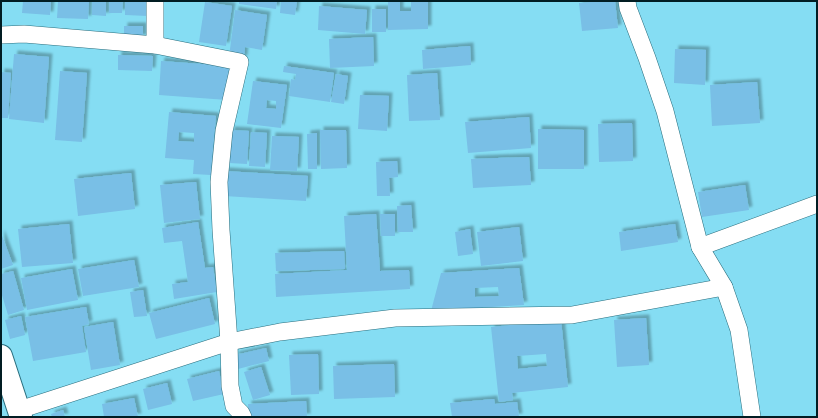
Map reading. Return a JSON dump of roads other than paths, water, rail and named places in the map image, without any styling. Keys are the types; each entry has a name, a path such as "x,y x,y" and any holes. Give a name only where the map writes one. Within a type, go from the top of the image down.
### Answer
{"main road":[{"path":"1,356 20,414"}],"street":[{"path":"154,45 155,1"},
{"path":"627,1 628,8 665,111 700,247 724,287 740,330 752,417"},
{"path":"1,35 24,34 154,45 240,62 224,131 219,182 229,342 230,386 234,406 243,417"},
{"path":"700,247 817,204"},
{"path":"20,414 229,342 280,332 395,318 572,315 724,287"}]}
